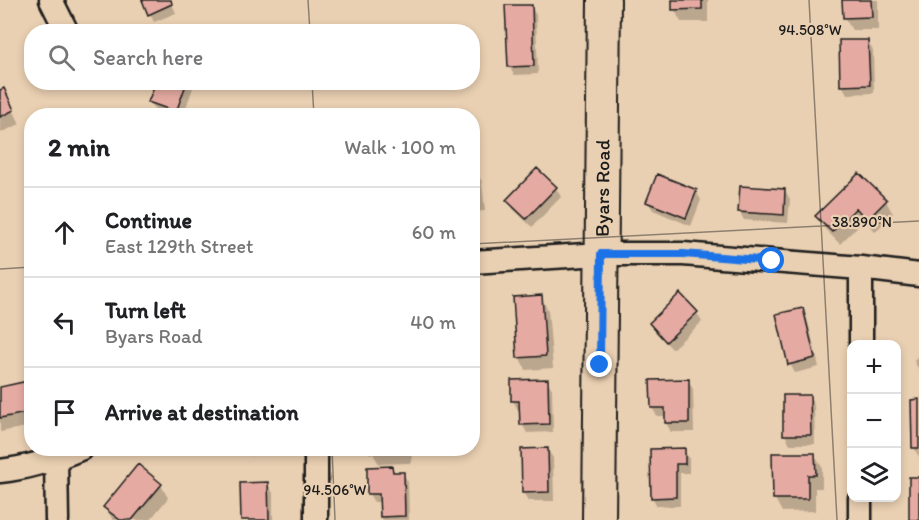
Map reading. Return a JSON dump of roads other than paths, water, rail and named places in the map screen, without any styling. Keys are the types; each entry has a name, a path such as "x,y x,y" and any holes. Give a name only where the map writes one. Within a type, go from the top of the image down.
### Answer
{"street":[{"path":"51,0 63,24"},
{"name":"Byars Road","path":"599,520 604,0"},
{"path":"480,262 601,254 683,254 861,268 919,275"},
{"path":"861,268 861,340"},
{"path":"0,471 61,456"},
{"path":"316,456 316,520"},
{"path":"56,458 57,520"},
{"path":"860,502 860,520"}]}
